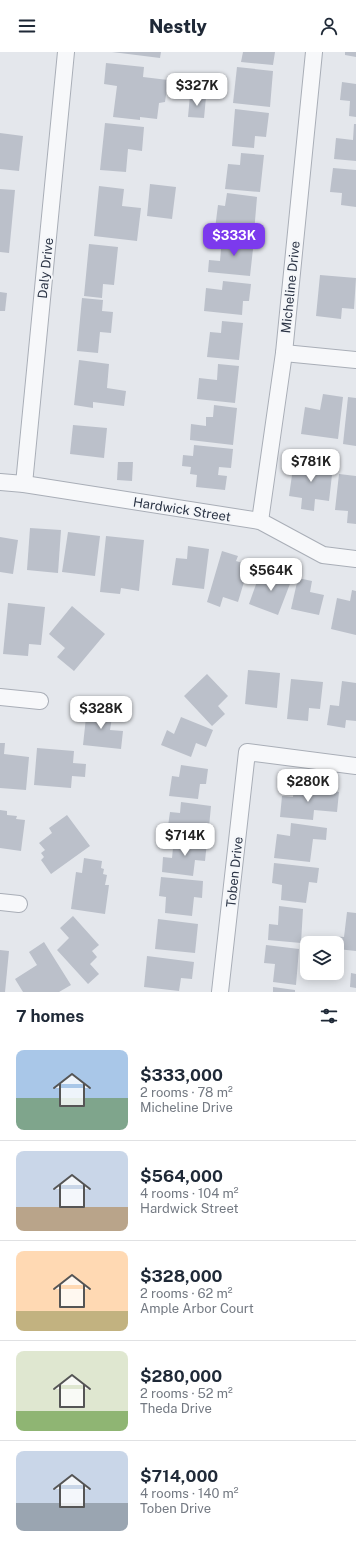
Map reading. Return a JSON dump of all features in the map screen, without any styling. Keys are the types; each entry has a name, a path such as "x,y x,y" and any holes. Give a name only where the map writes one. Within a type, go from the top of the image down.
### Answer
{"street":[{"name":"Daly Drive","path":"24,484 66,52"},
{"name":"Micheline Drive","path":"260,521 284,352 314,52"},
{"path":"284,352 356,360"},
{"name":"Hardwick Street","path":"0,482 24,484 260,521 322,556 356,559"},
{"path":"0,697 40,701"},
{"name":"Toben Drive","path":"220,992 247,752 356,766"},
{"path":"0,902 19,904"}],"building":[{"path":"112,52 161,52 160,58"},
{"path":"243,52 275,52 273,65 241,62"},
{"path":"345,52 356,52 356,57 345,55"},
{"path":"106,63 144,67 143,77 168,80 165,102 159,103 157,119 140,117 140,120 113,117 117,86 104,84"},
{"path":"237,67 273,71 270,107 233,103"},
{"path":"342,82 356,84 356,117 349,116 350,101 340,100"},
{"path":"190,95 206,97 204,118 188,117"},
{"path":"235,109 269,113 266,137 255,136 254,148 232,146"},
{"path":"105,123 144,127 142,151 128,149 126,172 100,170"},
{"path":"354,124 356,124 356,161 334,159 336,138 353,140"},
{"path":"0,133 23,136 19,171 0,169"},
{"path":"241,153 264,155 260,192 225,189 228,164 240,165"},
{"path":"333,168 356,170 356,207 341,205 342,193 330,192"},
{"path":"150,184 176,187 172,219 147,216"},
{"path":"99,186 124,189 122,206 141,208 137,241 94,236"},
{"path":"0,189 15,190 9,253 0,252"},
{"path":"227,193 257,197 254,233 215,229 218,205 225,206"},
{"path":"222,237 254,240 250,276 208,272 209,260 220,261"},
{"path":"89,244 118,247 114,285 103,284 102,298 84,296"},
{"path":"320,275 356,278 354,309 342,308 341,319 316,316"},
{"path":"223,281 251,284 249,301 243,301 242,315 204,311 206,288 222,290"},
{"path":"0,292 7,293 5,311 0,311"},
{"path":"82,298 103,300 102,311 113,312 111,333 100,332 98,353 77,351"},
{"path":"222,321 243,323 239,360 207,357 210,332 221,333"},
{"path":"79,360 109,364 107,388 126,391 124,406 93,402 93,408 74,405"},
{"path":"218,364 239,366 235,403 197,399 199,378 217,380"},
{"path":"323,394 343,397 338,439 301,434 305,407 320,410"},
{"path":"348,397 356,398 356,446 343,444"},
{"path":"214,405 237,408 233,445 190,440 191,424 206,426 206,417 213,417"},
{"path":"73,425 107,428 104,458 70,454"},
{"path":"194,445 233,449 231,468 219,467 218,475 227,476 225,490 196,487 197,475 190,474 191,467 182,466 183,455 193,456"},
{"path":"294,461 333,466 329,501 315,499 314,511 301,509 302,498 289,496"},
{"path":"118,462 133,462 132,481 117,480"},
{"path":"339,474 356,476 356,524 347,523 348,511 335,510"},
{"path":"30,528 61,530 58,573 27,570"},
{"path":"68,532 100,536 95,576 62,572"},
{"path":"106,536 144,540 139,591 121,588 120,594 100,592"},
{"path":"0,537 18,540 13,574 0,572"},
{"path":"188,546 209,549 204,589 172,585 176,558 187,559"},
{"path":"222,551 238,556 236,561 249,565 238,602 223,597 220,607 207,602"},
{"path":"277,570 293,576 278,615 249,604 260,573 274,579"},
{"path":"298,578 312,581 310,592 324,595 319,615 291,609"},
{"path":"352,590 356,591 356,635 331,629 337,598 350,601"},
{"path":"8,603 45,607 41,645 29,644 28,656 3,654"},
{"path":"72,606 105,634 74,671 57,657 65,648 49,634"},
{"path":"248,670 280,673 277,708 245,704"},
{"path":"207,674 228,696 218,706 225,714 212,726 184,696"},
{"path":"291,679 323,682 320,709 309,708 308,721 287,719"},
{"path":"342,681 356,683 356,721 346,720 345,728 327,725 330,705 339,706"},
{"path":"87,708 113,711 110,730 123,731 121,749 83,745"},
{"path":"181,717 213,730 206,747 196,743 191,757 161,745 167,730 174,734"},
{"path":"0,743 5,743 4,754 29,757 26,790 0,788"},
{"path":"37,748 74,751 73,763 86,764 85,777 72,776 71,788 34,785"},
{"path":"181,765 208,769 206,784 200,784 198,799 169,796 172,776 179,777"},
{"path":"294,787 339,792 337,812 314,810 313,820 280,817 282,796 293,797"},
{"path":"181,802 211,806 209,827 198,826 197,837 167,833 170,812 180,813"},
{"path":"0,810 7,811 7,815 17,816 16,819 25,820 21,851 0,848"},
{"path":"67,815 90,846 51,874 41,860 44,857 41,853 45,850 39,843 52,833 49,828"},
{"path":"291,823 327,828 326,840 313,839 310,862 274,858 277,834 290,836"},
{"path":"174,838 207,842 205,861 195,860 193,876 162,872 163,857 172,858"},
{"path":"84,858 102,861 101,868 104,869 103,874 107,875 105,885 109,885 105,914 71,909 76,872 82,873"},
{"path":"274,863 319,868 317,883 309,882 306,903 281,900 282,885 272,883"},
{"path":"161,877 203,881 202,898 194,897 192,916 165,913 166,897 159,896"},
{"path":"279,906 303,909 300,943 268,940 269,924 278,925"},
{"path":"347,912 356,913 356,951 344,950"},
{"path":"73,916 99,945 92,951 97,957 90,964 99,974 88,984 57,950 69,938 60,928"},
{"path":"158,919 198,924 195,953 155,949"},
{"path":"44,942 71,985 59,992 23,992 15,979 37,965 29,952"},
{"path":"266,945 299,949 296,985 273,982 275,964 264,963"},
{"path":"0,950 9,951 5,992 0,992"},
{"path":"147,956 194,962 192,979 181,978 179,991 144,987"},
{"path":"351,973 356,974 356,988 350,987"},
{"path":"273,987 295,990 295,992 273,992"}]}
